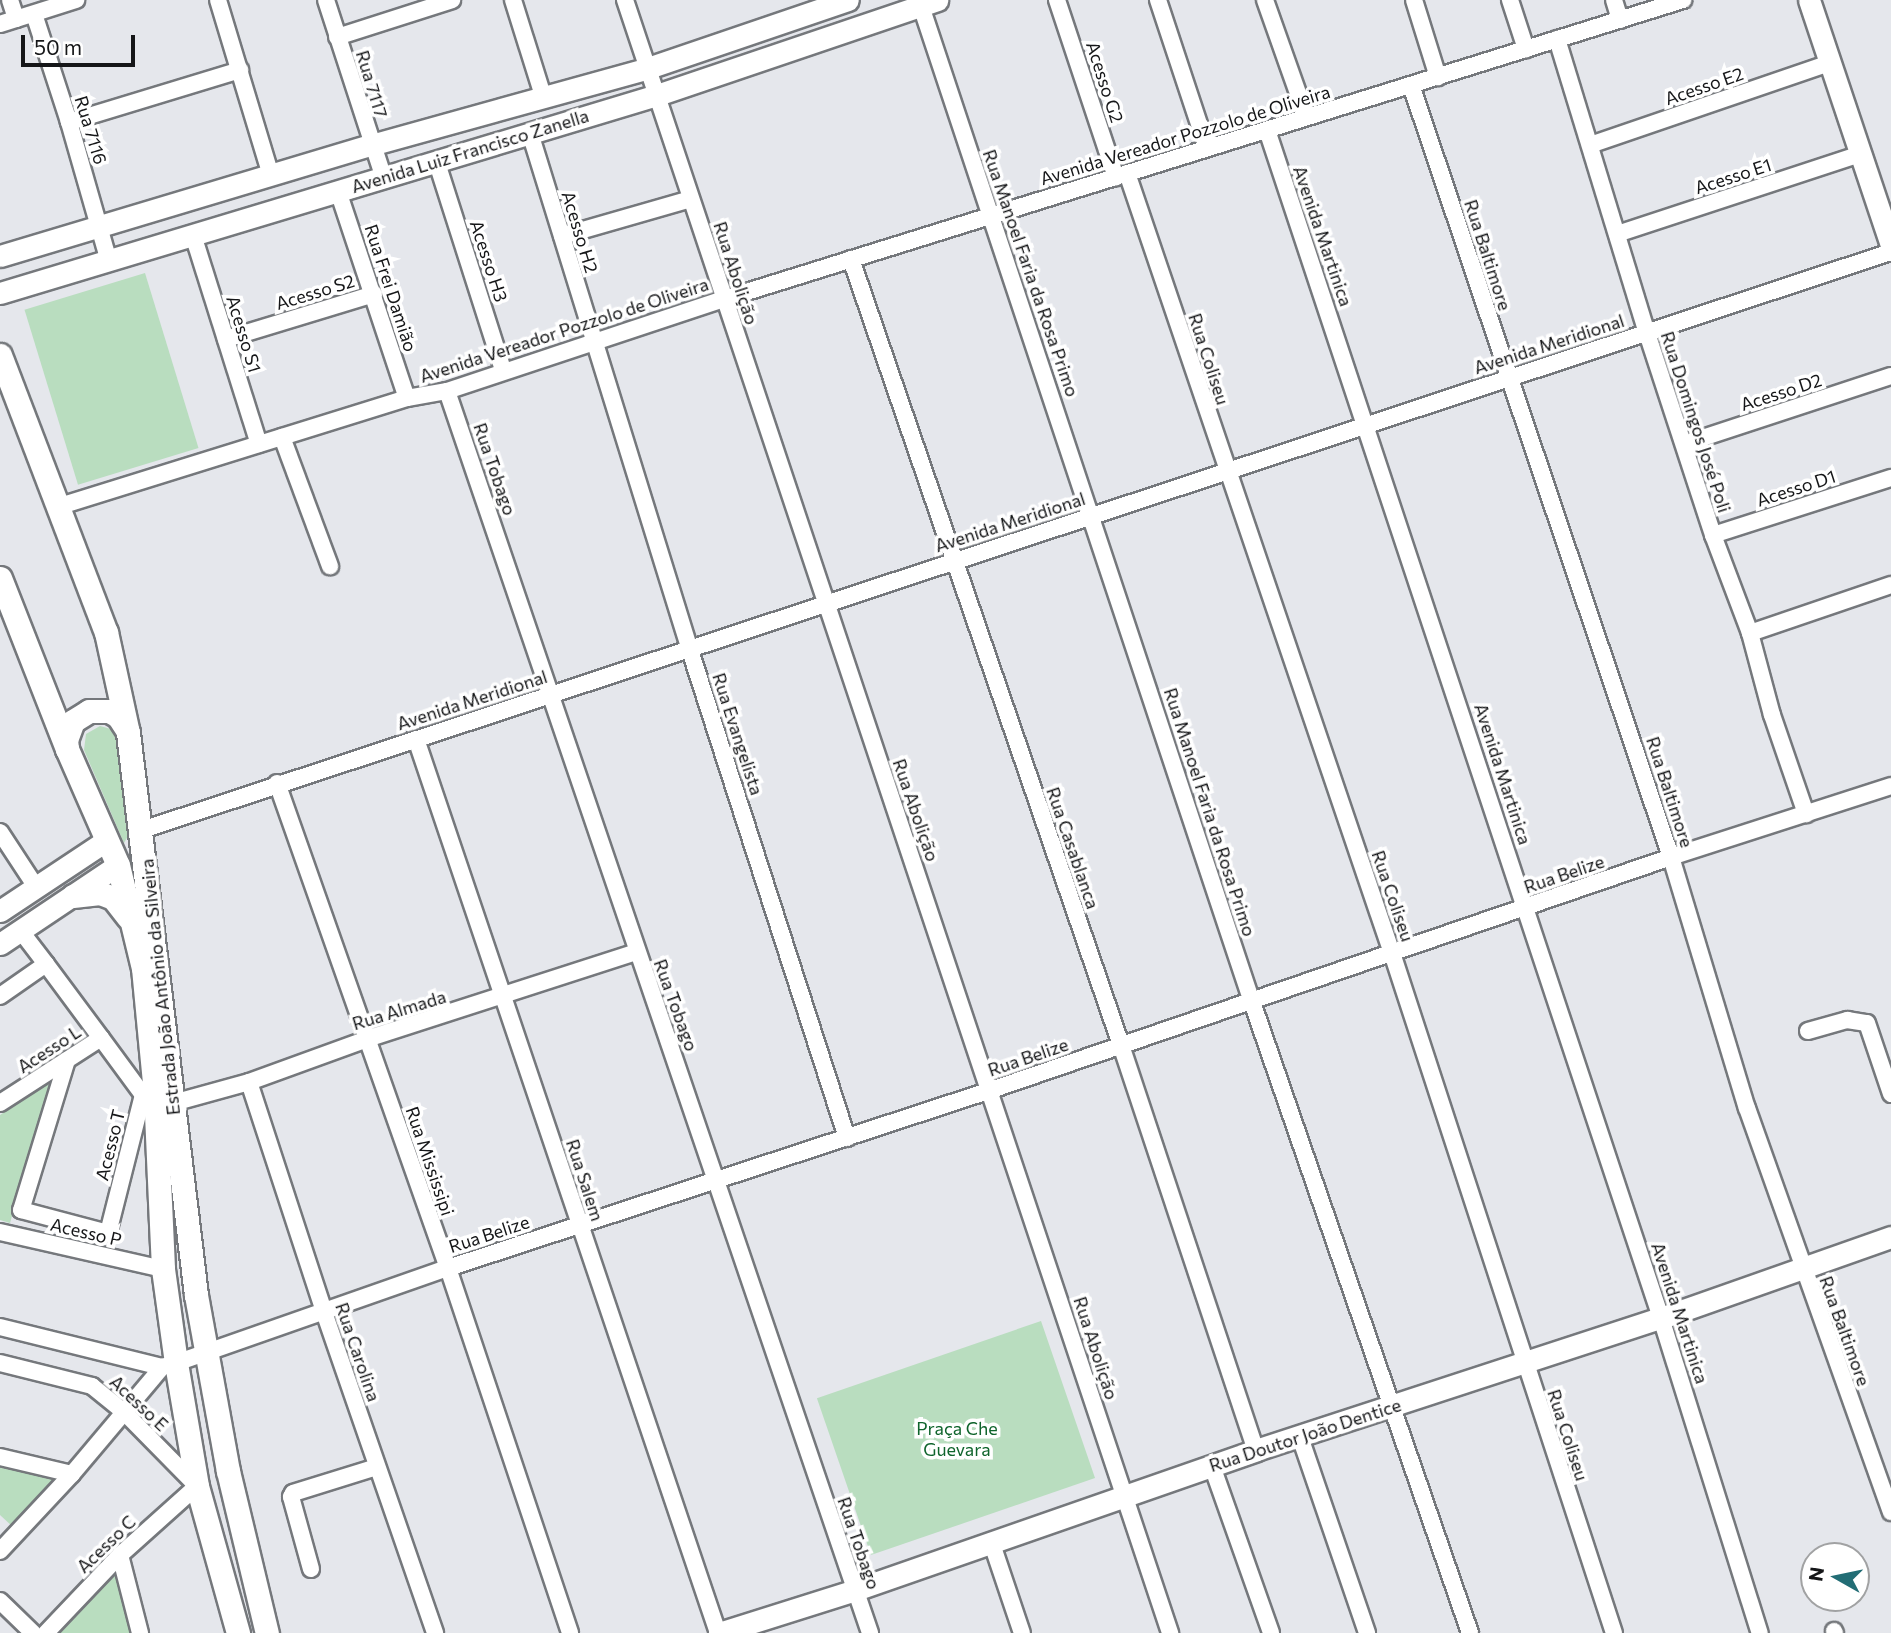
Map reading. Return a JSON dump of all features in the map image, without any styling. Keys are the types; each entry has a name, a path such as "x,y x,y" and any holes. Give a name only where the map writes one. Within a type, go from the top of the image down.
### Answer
{"main road":[{"name":"Estrada João Antônio da Silveira","path":"0,355 106,632 128,733 142,830 157,1097 163,1269 172,1371 197,1486 238,1633"},
{"name":"Estrada João Antônio da Silveira","path":"0,578 67,750 118,865 143,968 157,1097 228,1471 267,1633"},
{"path":"67,750 66,740 73,721 89,711 109,712 124,724 128,733"},
{"path":"118,865 142,830"},
{"path":"73,896 100,893 123,908 130,919"},
{"path":"172,1371 199,1389 211,1436 228,1471"}],"street":[{"path":"10,0 16,19"},
{"path":"0,24 76,0"},
{"path":"218,0 271,175"},
{"name":"Rua 7117","path":"326,0 371,145 384,178"},
{"path":"337,37 452,0"},
{"path":"513,0 544,99"},
{"name":"Rua Abolição","path":"625,0 991,1090 1170,1633"},
{"name":"Avenida Luiz Francisco Zanella","path":"0,257 371,145 648,68 811,6 848,0"},
{"name":"Acesso G2","path":"1057,0 1122,175"},
{"path":"1158,0 1207,148"},
{"path":"1265,0 1306,116"},
{"path":"1414,0 1438,77"},
{"path":"1510,0 1526,49"},
{"path":"1614,0 1620,20"},
{"name":"Avenida Vereador Pozzolo de Oliveira","path":"57,507 407,398 447,391 503,370 724,299 1683,0"},
{"path":"1809,0 1891,245"},
{"name":"Avenida Luiz Francisco Zanella","path":"0,293 108,258 657,96 926,2"},
{"name":"Rua Manoel Faria da Rosa Primo","path":"926,2 992,215 1251,999 1470,1633"},
{"name":"Rua 7116","path":"34,14 69,122 108,258"},
{"name":"Rua Domingos José Poli","path":"1557,39 1647,334 1713,535 1749,633 1772,715 1805,814"},
{"name":"Acesso E2","path":"1590,145 1830,63"},
{"path":"69,122 240,70"},
{"name":"Rua Baltimore","path":"1411,85 1671,857 1747,1108 1891,1512"},
{"name":"Avenida Martinica","path":"1267,130 1661,1318 1760,1633"},
{"name":"Acesso H2","path":"530,133 593,342"},
{"name":"Acesso E1","path":"1617,234 1861,154"},
{"name":"Acesso H3","path":"437,163 503,370"},
{"name":"Rua Coliseu","path":"1122,175 1392,953 1523,1362 1614,1633"},
{"name":"Rua Frei Damião","path":"338,191 407,398"},
{"path":"562,236 691,199"},
{"name":"Acesso S1","path":"193,235 259,444"},
{"name":"Avenida Meridional","path":"142,830 277,783 1891,252"},
{"name":"Rua Casablanca","path":"851,259 1121,1045 1256,1450"},
{"name":"Acesso S2","path":"226,340 374,295"},
{"name":"Rua Evangelista","path":"593,342 848,1138"},
{"name":"Acesso D2","path":"1684,444 1891,376"},
{"name":"Rua Tobago","path":"447,391 552,694 637,952 719,1181 870,1633"},
{"path":"282,437 330,566"},
{"name":"Acesso D1","path":"1713,535 1891,478"},
{"path":"1749,633 1891,585"},
{"name":"Rua Salem","path":"416,739 719,1633"},
{"name":"Rua Mississipi","path":"277,783 448,1268 569,1633"},
{"name":"Rua Belize","path":"172,1371 206,1354 448,1268 848,1138 1671,857 1891,786"},
{"path":"0,832 36,887"},
{"path":"0,911 107,840"},
{"path":"0,944 118,865"},
{"name":"Acesso L","path":"0,1103 101,1038 20,930"},
{"name":"Rua Almada","path":"157,1097 249,1082 367,1039 505,997 637,952"},
{"path":"0,996 46,964"},
{"path":"1808,1031 1847,1020 1867,1023 1891,1094"},
{"name":"Acesso T","path":"67,1060 21,1210 108,1233 157,1097 101,1038"},
{"name":"Rua Carolina","path":"249,1082 324,1312 435,1633"},
{"name":"Acesso P","path":"0,1232 163,1269"},
{"name":"Rua Doutor João Dentice","path":"719,1633 855,1590 1256,1450 1661,1318 1891,1237"},
{"path":"0,1327 172,1371"},
{"name":"Acesso E","path":"0,1363 92,1386 124,1412 197,1486"},
{"path":"0,1551 72,1474 124,1412 172,1371"},
{"path":"1300,1437 1367,1633"},
{"path":"0,1457 72,1474"},
{"path":"1212,1466 1270,1633"},
{"path":"311,1569 291,1497 293,1493 377,1467"},
{"name":"Acesso C","path":"46,1633 120,1555 197,1486"},
{"path":"0,1526 12,1538"},
{"path":"991,1541 1023,1633"},
{"path":"120,1555 140,1633"},
{"path":"0,1601 33,1633"}],"green space":[{"path":"145,273 199,448 78,485 25,310"},
{"path":"100,726 111,729 118,738 133,827 124,843 84,750 86,734"},
{"path":"50,1082 10,1223 0,1220 0,1115"},
{"name":"Praça Che Guevara","path":"1041,1321 1095,1478 871,1555 817,1398"},
{"path":"0,1464 58,1478 13,1527 0,1515"},
{"path":"118,1571 133,1633 58,1633"}]}
